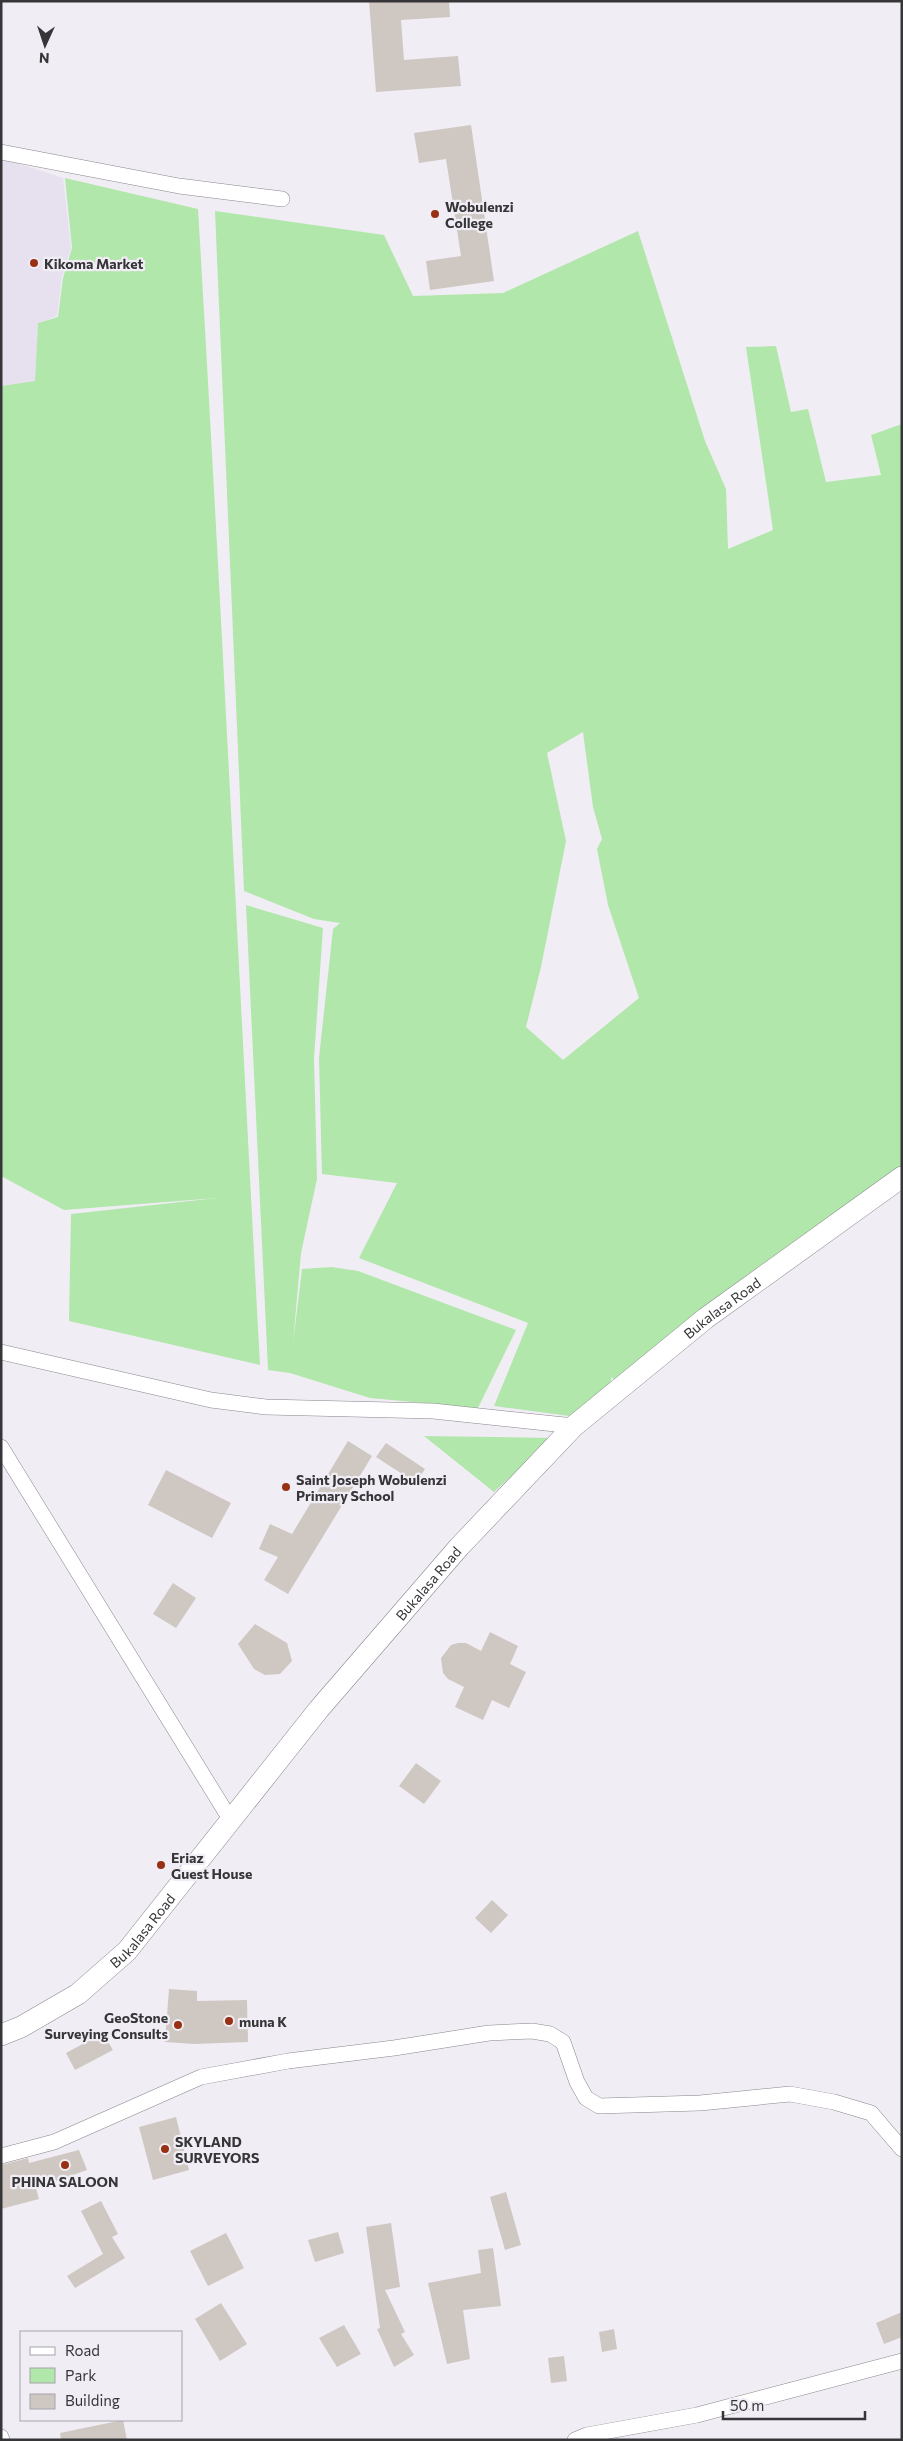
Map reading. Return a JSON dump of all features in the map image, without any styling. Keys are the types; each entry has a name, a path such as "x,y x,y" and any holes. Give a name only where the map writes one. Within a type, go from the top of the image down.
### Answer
{"street":[{"path":"1,152 179,186 282,199"},
{"name":"Bukalasa Road","path":"1,2034 21,2027 78,1994 127,1951 319,1709 459,1547 574,1426 706,1318 902,1178"},
{"path":"1,1352 211,1400 266,1407 433,1411 496,1416 574,1426"},
{"path":"1,1448 230,1819"},
{"path":"1,2156 54,2142 201,2077 288,2061 394,2048 489,2033 532,2031 550,2034 563,2042 577,2082 586,2098 600,2106 700,2103 790,2094 834,2102 871,2113 902,2149"},
{"path":"575,2440 587,2435 697,2415 902,2361"}],"shaded area":[{"name":"Kikoma Market","path":"1,158 63,178 71,248 62,277 57,316 38,323 35,381 1,386"}],"green space":[{"path":"65,178 198,209 260,1365 69,1321 71,1214 217,1198 64,1210 1,1176 1,386 35,381 38,323 58,317 63,278 72,248"},
{"path":"215,211 384,235 413,296 503,293 638,231 705,441 726,489 728,549 773,530 746,347 776,346 791,412 808,409 826,482 881,475 871,435 902,424 902,1173 618,1387 612,1377 603,1403 584,1418 494,1406 528,1323 359,1258 397,1183 322,1174 319,1058 333,929 340,923 314,919 244,891","holes":["583,732 593,807 602,839 597,849 608,905 639,998 563,1060 526,1027 541,967 566,841 547,753"]},
{"path":"246,905 323,928 314,1058 317,1179 301,1253 293,1343 302,1269 332,1267 358,1271 516,1330 478,1408 370,1398 290,1373 268,1370"},
{"path":"424,1436 553,1438 494,1492"}],"building":[{"path":"369,1 449,1 450,17 401,20 404,60 458,56 461,86 376,92"},
{"path":"471,125 494,281 430,290 426,261 461,256 446,159 419,163 414,133"},
{"path":"348,1441 372,1456 288,1594 264,1580 278,1557 259,1549 270,1524 292,1534"},
{"path":"386,1443 425,1469 416,1483 376,1457"},
{"path":"166,1470 231,1503 212,1538 148,1505"},
{"path":"173,1583 196,1598 176,1628 153,1614"},
{"path":"255,1624 287,1643 292,1661 280,1674 265,1675 254,1669 238,1644"},
{"path":"490,1632 518,1646 510,1664 526,1672 509,1708 492,1700 483,1720 455,1707 464,1687 448,1679 443,1673 441,1658 451,1645 458,1643 466,1643 481,1651"},
{"path":"416,1763 441,1781 424,1804 399,1786"},
{"path":"492,1900 508,1915 491,1933 475,1918"},
{"path":"169,1989 197,1991 197,2001 247,2000 248,2042 194,2044 165,2042"},
{"path":"103,2033 113,2050 75,2070 66,2053"},
{"name":"SKYLAND SURVEYORS","path":"176,2117 189,2170 153,2180 139,2127"},
{"path":"79,2150 87,2170 36,2188 39,2199 1,2209 1,2165 28,2158 29,2163"},
{"path":"506,2192 521,2245 505,2250 490,2197"},
{"path":"101,2201 118,2234 112,2237 125,2258 75,2288 67,2276 103,2254 81,2211"},
{"path":"391,2223 400,2287 385,2290 405,2332 401,2334 414,2355 394,2367 377,2329 380,2328 366,2227"},
{"path":"338,2232 344,2253 315,2262 308,2240"},
{"path":"226,2233 244,2268 208,2286 190,2251"},
{"path":"493,2248 501,2306 463,2310 470,2359 447,2364 428,2283 481,2273 478,2250"},
{"path":"221,2303 247,2344 220,2361 195,2319"},
{"path":"902,2312 902,2337 884,2344 876,2323"},
{"path":"344,2325 361,2354 337,2367 319,2338"},
{"path":"614,2329 617,2349 602,2352 599,2332"},
{"path":"564,2356 567,2381 551,2383 548,2358"},
{"path":"123,2421 127,2440 61,2440 60,2433"}],"place":[{"name":"Wobulenzi College","path":"435,214"},
{"name":"Kikoma Market","path":"34,263"},
{"name":"Saint Joseph Wobulenzi Primary School","path":"286,1487"},
{"name":"Eriaz Guest House","path":"161,1865"},
{"name":"muna K","path":"229,2021"},
{"name":"GeoStone Surveying Consults","path":"178,2025"},
{"name":"SKYLAND SURVEYORS","path":"165,2149"},
{"name":"PHINA SALOON","path":"65,2165"}]}
